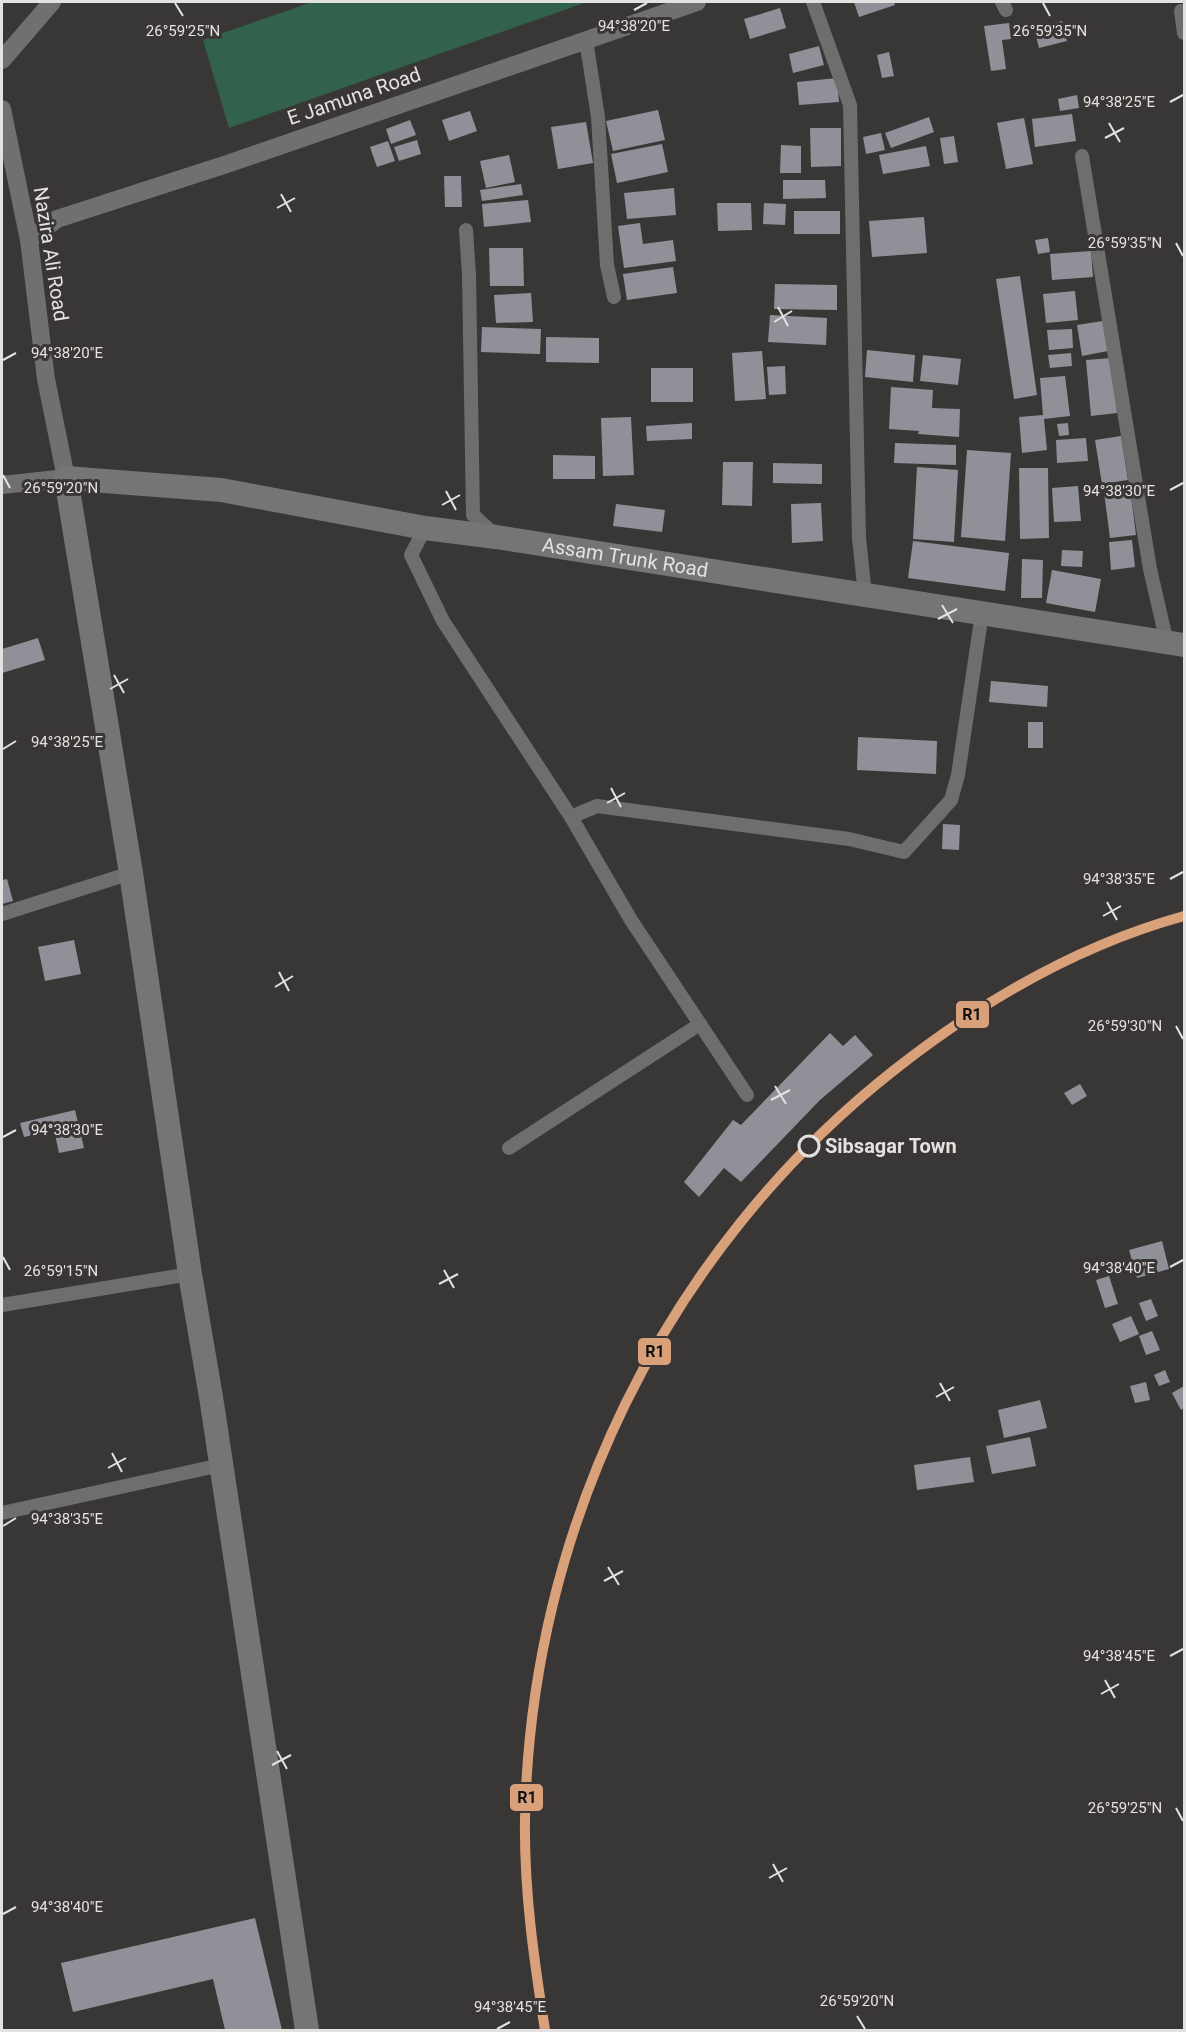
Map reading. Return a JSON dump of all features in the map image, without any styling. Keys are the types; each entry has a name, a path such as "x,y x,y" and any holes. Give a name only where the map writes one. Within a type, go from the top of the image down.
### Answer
{"highway":[{"name":"Assam Trunk Road","path":"66,478 221,490 425,528 496,537 1176,644"},
{"path":"66,478 131,873 190,1274 307,2031"}],"street":[{"path":"2,60 52,2"},
{"name":"E Jamuna Road","path":"29,240 57,219 227,164 697,2"},
{"path":"813,2 850,105 859,538 865,595"},
{"path":"1181,11 1185,33"},
{"path":"586,40 598,117 607,265 614,297"},
{"name":"Nazira Ali Road","path":"2,110 29,240 46,379 66,478"},
{"path":"1082,156 1150,569 1176,644"},
{"path":"466,230 469,275 473,515 496,537"},
{"path":"2,485 66,478"},
{"path":"425,528 411,555 443,621 571,817 631,920 747,1095"},
{"path":"571,817 597,806 849,839 904,852 951,800 958,775 982,613"},
{"path":"2,914 49,897 131,873"},
{"path":"509,1148 700,1024"},
{"path":"2,1305 190,1274"},
{"path":"2,1513 221,1465"}],"green space":[{"path":"312,2 587,2 229,128 203,40"}],"building":[{"path":"854,2 894,2 895,5 859,17"},
{"path":"780,8 786,28 750,39 744,19"},
{"path":"1062,21 1067,41 1039,48 1034,28"},
{"path":"1009,23 1011,39 1002,40 1006,69 991,71 984,26"},
{"path":"819,46 824,65 793,73 789,54"},
{"path":"889,52 894,76 882,78 877,55"},
{"path":"837,78 839,102 799,105 797,82"},
{"path":"1077,95 1079,108 1060,111 1058,99"},
{"path":"658,110 665,140 613,151 606,121"},
{"path":"470,111 477,131 449,141 442,120"},
{"path":"1072,114 1076,141 1035,147 1032,119"},
{"path":"929,117 934,132 891,148 885,133"},
{"path":"1024,118 1033,164 1006,169 997,123"},
{"path":"410,120 416,135 391,144 386,129"},
{"path":"586,122 593,163 558,169 551,127"},
{"path":"810,128 841,128 841,166 811,167"},
{"path":"881,133 885,150 866,154 863,137"},
{"path":"954,136 958,162 944,164 940,138"},
{"path":"417,140 421,154 399,161 394,147"},
{"path":"388,141 395,161 377,167 370,147"},
{"path":"662,144 668,172 617,183 611,154"},
{"path":"781,145 801,146 801,173 780,173"},
{"path":"926,146 930,166 883,174 879,155"},
{"path":"509,155 515,182 486,188 480,161"},
{"path":"444,176 461,176 462,207 445,207"},
{"path":"783,180 825,180 826,198 783,199"},
{"path":"521,184 523,195 482,201 480,190"},
{"path":"674,188 676,215 627,219 624,193"},
{"path":"528,200 531,222 484,227 482,204"},
{"path":"717,203 751,203 752,230 718,231"},
{"path":"764,203 786,204 785,225 763,224"},
{"path":"794,211 840,211 840,234 794,234"},
{"path":"924,217 927,253 872,257 869,221"},
{"path":"640,223 643,244 673,240 676,261 624,268 618,226"},
{"path":"1048,238 1050,252 1038,254 1035,240"},
{"path":"489,248 523,248 524,286 490,286"},
{"path":"1091,251 1093,277 1052,280 1050,254"},
{"path":"673,267 677,293 627,300 623,274"},
{"path":"1020,276 1037,395 1014,399 996,279"},
{"path":"775,284 837,285 837,310 774,309"},
{"path":"1075,291 1078,320 1046,323 1043,294"},
{"path":"531,293 533,322 496,323 494,295"},
{"path":"770,315 827,318 826,345 768,342"},
{"path":"1103,321 1108,351 1082,356 1077,325"},
{"path":"482,327 541,329 540,354 481,352"},
{"path":"1072,329 1073,348 1049,350 1047,330"},
{"path":"546,337 599,338 599,363 546,362"},
{"path":"867,350 915,355 913,382 865,377"},
{"path":"762,351 766,399 735,401 732,353"},
{"path":"1071,353 1072,366 1050,368 1048,355"},
{"path":"923,355 961,359 958,385 920,381"},
{"path":"1112,358 1117,413 1091,416 1086,360"},
{"path":"785,366 786,394 769,395 767,367"},
{"path":"651,368 693,368 693,402 651,402"},
{"path":"1065,376 1070,416 1044,419 1047,450 1022,453 1019,417 1043,415 1040,378"},
{"path":"891,387 933,390 932,408 960,409 959,437 889,429"},
{"path":"631,417 634,475 603,476 601,418"},
{"path":"692,423 692,439 647,441 646,426"},
{"path":"1068,423 1069,435 1059,436 1057,424"},
{"path":"1121,436 1128,480 1102,484 1095,440"},
{"path":"1086,438 1088,461 1057,463 1056,440"},
{"path":"895,443 956,445 956,465 894,463"},
{"path":"967,450 1011,453 1005,541 961,537"},
{"path":"553,455 595,456 595,479 553,479"},
{"path":"723,462 753,462 752,506 722,505"},
{"path":"773,463 822,464 822,484 773,483"},
{"path":"917,467 958,470 954,542 913,539"},
{"path":"1019,468 1048,468 1049,538 1020,539"},
{"path":"1078,486 1081,521 1054,522 1052,488"},
{"path":"1130,488 1136,535 1110,538 1104,492"},
{"path":"821,503 823,541 792,543 791,504"},
{"path":"616,504 665,510 662,532 613,526"},
{"path":"1132,540 1135,567 1111,570 1109,542"},
{"path":"913,541 1009,553 1005,591 908,578"},
{"path":"1062,550 1083,551 1082,567 1061,566"},
{"path":"1022,559 1043,560 1042,598 1021,598"},
{"path":"1052,570 1101,579 1095,612 1046,603"},
{"path":"38,638 45,660 2,673 2,649"},
{"path":"991,681 1048,686 1047,707 989,702"},
{"path":"1028,722 1043,722 1043,748 1028,748"},
{"path":"858,737 937,741 936,774 857,770"},
{"path":"943,824 960,825 959,850 942,849"},
{"path":"7,879 13,901 2,904 2,880"},
{"path":"74,940 81,974 45,981 38,947"},
{"path":"830,1033 843,1046 855,1035 873,1055 820,1100 741,1182 724,1168 699,1197 684,1182 733,1120 741,1125"},
{"path":"1080,1084 1087,1096 1072,1105 1064,1093"},
{"path":"75,1110 84,1148 59,1153 54,1130 24,1137 20,1123"},
{"path":"1162,1241 1169,1269 1137,1278 1129,1250"},
{"path":"1109,1276 1118,1304 1105,1308 1096,1280"},
{"path":"1151,1299 1158,1316 1146,1321 1139,1303"},
{"path":"1131,1316 1139,1334 1120,1342 1112,1324"},
{"path":"1152,1331 1160,1350 1146,1355 1139,1336"},
{"path":"1165,1370 1170,1382 1159,1386 1154,1375"},
{"path":"1146,1382 1150,1400 1135,1403 1130,1386"},
{"path":"1184,1386 1184,1408 1181,1410 1172,1393"},
{"path":"1040,1400 1047,1428 1004,1438 998,1410"},
{"path":"1030,1437 1036,1466 992,1474 986,1446"},
{"path":"970,1457 974,1482 917,1490 914,1465"},
{"path":"255,1918 282,2030 225,2030 213,1979 73,2012 61,1963"}],"transit line":[{"name":"R1","path":"545,2030 530,1925 525,1847 533,1712 553,1606 584,1503 625,1404 678,1310 740,1223 812,1143 893,1071 960,1022 1031,979 1106,943 1184,916"}],"place":[{"name":"Sibsagar Town","path":"809,1146"}]}
